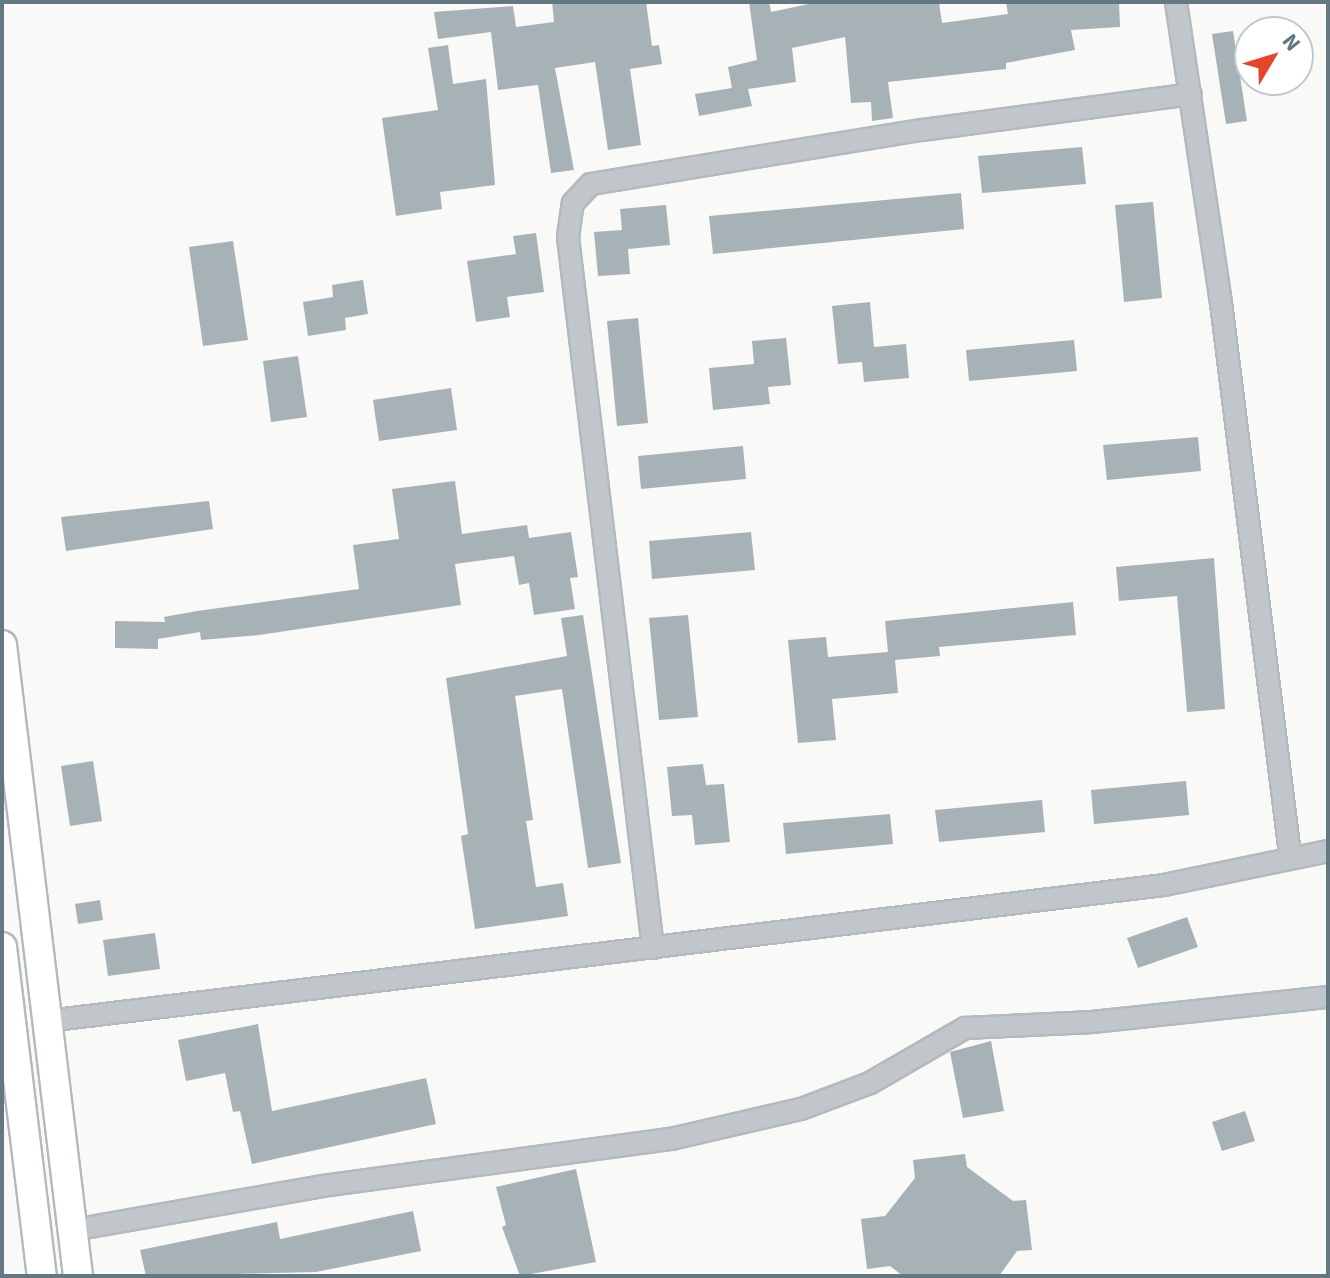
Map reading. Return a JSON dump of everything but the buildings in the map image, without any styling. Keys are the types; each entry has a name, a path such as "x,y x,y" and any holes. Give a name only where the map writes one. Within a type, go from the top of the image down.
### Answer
{"main road":[{"path":"2,645 8,730 78,1276"},
{"path":"2,947 7,1025 42,1276"}],"street":[{"path":"1176,2 1191,94 1290,855"},
{"path":"653,948 570,253 573,203 591,184 922,130 1191,94"},
{"path":"47,1021 1164,885 1290,855 1328,851"},
{"path":"73,1230 322,1186 671,1139 829,1099 870,1083 965,1028 1093,1022 1328,997"}]}
